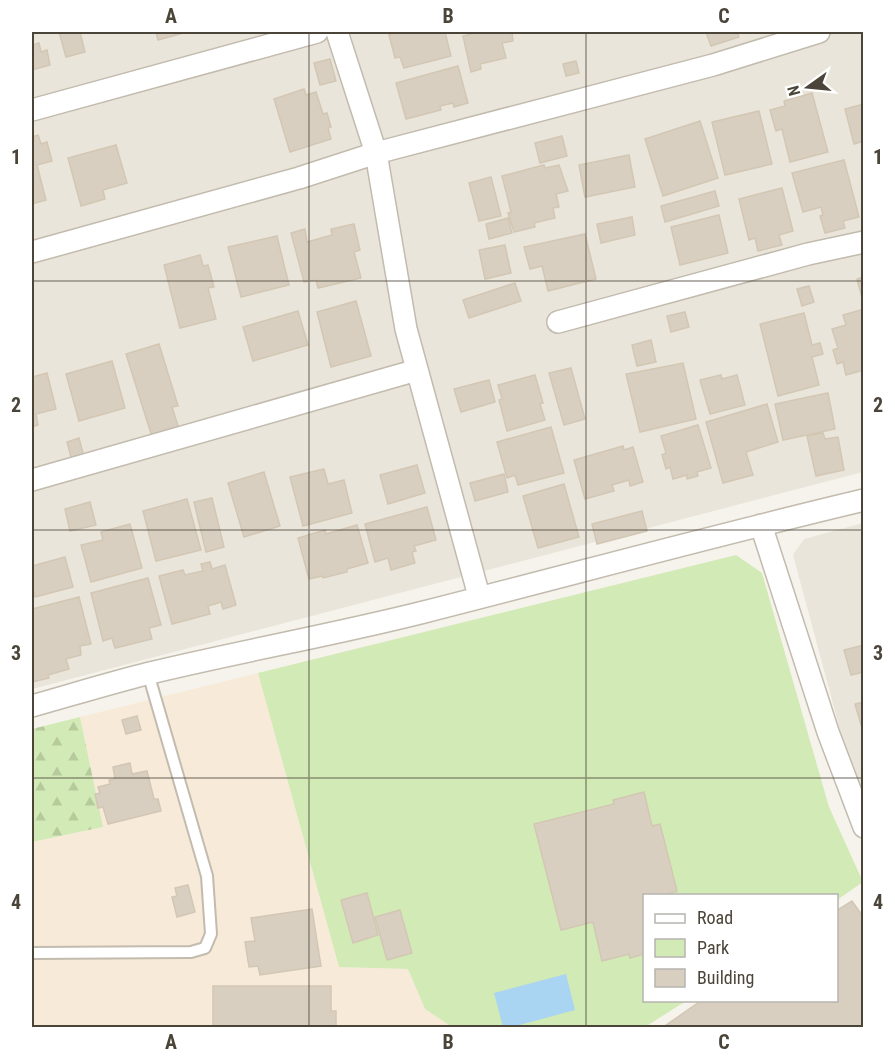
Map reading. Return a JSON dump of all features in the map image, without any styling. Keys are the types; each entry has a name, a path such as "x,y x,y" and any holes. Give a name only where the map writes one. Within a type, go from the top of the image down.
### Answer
{"street":[{"path":"32,110 317,32"},
{"path":"337,32 376,153 406,329 479,597"},
{"path":"32,252 299,178 376,153 713,65 819,32"},
{"path":"558,322 808,254 864,242"},
{"path":"32,480 417,370"},
{"path":"32,706 148,674 424,612 864,500"},
{"path":"761,525 828,732 864,827"}],"lane":[{"path":"32,953 191,952 206,948 211,934 207,876 148,674"}],"shaded area":[{"path":"32,32 863,32 863,472 32,689"},
{"path":"863,523 863,795 846,752 793,555 804,539"},
{"path":"258,673 339,967 408,969 425,1009 452,1027 32,1028 32,842 103,827 80,717"}],"green space":[{"path":"736,555 762,573 829,807 863,882 838,899 838,894 643,894 643,1002 684,1002 645,1027 452,1027 425,1009 408,969 339,967 258,673"},
{"path":"80,717 103,827 32,842 32,729"}],"water":[{"path":"566,974 575,1010 512,1027 503,1027 494,993"}],"building":[{"path":"59,32 80,32 85,52 66,57"},
{"path":"156,32 187,32 158,40"},
{"path":"393,32 445,32 451,56 404,68 400,57 395,58 389,35"},
{"path":"479,32 512,32 513,41 502,43 506,58 480,64 481,69 471,72 463,36"},
{"path":"706,32 737,32 739,37 711,46"},
{"path":"39,43 41,52 47,50 50,65 32,70 32,45"},
{"path":"330,59 336,81 320,85 314,63"},
{"path":"576,61 579,73 566,76 563,64"},
{"path":"458,66 468,103 454,107 453,103 440,106 441,110 406,119 396,83"},
{"path":"304,89 306,95 316,92 323,114 327,113 331,127 328,128 331,139 290,152 274,99"},
{"path":"812,93 828,152 790,162 782,129 776,131 770,110 785,106 784,101"},
{"path":"864,104 864,141 854,144 845,109"},
{"path":"759,111 772,164 725,175 712,122"},
{"path":"700,121 718,178 663,196 645,139"},
{"path":"38,135 41,144 47,142 52,161 37,165 46,200 32,204 32,137"},
{"path":"562,136 567,156 540,163 535,143"},
{"path":"116,145 127,183 103,190 105,199 81,206 68,158"},
{"path":"629,155 635,187 585,197 579,165"},
{"path":"844,160 859,217 843,221 845,228 825,233 820,216 823,215 821,207 803,212 792,173"},
{"path":"544,165 545,168 559,165 568,191 556,194 559,207 553,208 555,218 534,223 535,227 514,232 508,213 511,212 502,176"},
{"path":"491,177 501,216 479,221 469,183"},
{"path":"782,188 793,231 779,235 782,245 758,251 755,238 749,240 739,199"},
{"path":"715,191 719,206 665,222 661,206"},
{"path":"719,215 728,253 680,265 671,227"},
{"path":"632,217 635,235 601,243 597,224"},
{"path":"508,218 512,233 489,239 486,224"},
{"path":"354,224 360,250 354,252 361,278 318,288 316,280 304,282 291,233 305,229 307,242 332,235 331,229"},
{"path":"585,234 596,279 548,291 542,266 530,269 524,247"},
{"path":"277,236 289,285 241,297 228,247"},
{"path":"505,245 511,273 485,279 479,250"},
{"path":"200,255 203,266 208,265 214,287 208,288 216,319 180,328 164,265"},
{"path":"864,277 864,301 863,301 857,279"},
{"path":"515,283 521,301 469,318 463,300"},
{"path":"809,286 814,302 802,306 797,289"},
{"path":"356,301 371,356 331,367 317,312"},
{"path":"864,309 864,370 846,375 843,362 837,364 833,350 838,348 832,329 846,325 843,315"},
{"path":"298,311 308,345 253,361 243,327"},
{"path":"685,312 689,327 671,332 667,316"},
{"path":"804,313 812,345 820,343 823,354 812,357 819,385 778,396 760,324"},
{"path":"651,340 656,362 637,366 632,345"},
{"path":"159,344 178,406 172,407 180,432 153,440 126,354"},
{"path":"112,361 125,408 79,421 66,374"},
{"path":"683,363 696,419 640,432 626,374"},
{"path":"571,368 585,419 564,425 549,373"},
{"path":"47,373 56,409 36,414 38,425 32,427 32,377"},
{"path":"535,375 545,420 507,431 499,400 502,399 498,385"},
{"path":"721,375 722,379 737,375 745,405 710,414 700,380"},
{"path":"489,380 495,402 461,412 454,389"},
{"path":"828,393 835,429 783,440 775,404"},
{"path":"767,404 778,442 746,452 753,475 723,483 706,422"},
{"path":"698,425 711,468 697,472 698,476 687,479 687,475 673,479 670,467 666,469 662,455 666,453 661,436"},
{"path":"551,427 564,473 518,485 515,475 507,478 497,442"},
{"path":"823,433 825,439 838,437 844,470 816,476 807,436"},
{"path":"79,438 84,457 72,461 67,442"},
{"path":"623,446 624,450 633,447 643,482 630,486 629,480 612,485 614,491 585,499 574,460"},
{"path":"417,465 425,493 388,504 380,475"},
{"path":"324,469 328,484 344,480 352,513 303,526 290,477"},
{"path":"264,472 280,526 244,537 228,483"},
{"path":"504,474 508,492 475,501 470,483"},
{"path":"564,484 579,537 538,548 523,496"},
{"path":"212,498 224,547 206,552 194,502"},
{"path":"187,499 201,550 156,561 143,511"},
{"path":"90,502 96,525 70,531 65,509"},
{"path":"427,507 436,540 414,546 416,551 412,552 415,563 391,570 388,558 375,562 365,524"},
{"path":"642,511 647,531 597,544 592,524"},
{"path":"130,524 142,568 91,582 81,545 103,540 101,532"},
{"path":"357,525 368,563 347,569 347,572 309,579 298,538 325,530 326,534"},
{"path":"65,557 73,587 35,597 32,566"},
{"path":"210,562 212,569 225,565 236,605 223,609 221,602 208,606 210,614 172,624 159,576 183,570 185,575 203,571 201,564"},
{"path":"148,578 161,625 149,628 152,639 115,648 112,638 103,641 91,593"},
{"path":"79,597 91,644 80,646 81,655 66,659 69,669 48,675 49,678 32,682 32,609"},
{"path":"864,645 864,672 851,675 844,650"},
{"path":"864,702 864,735 855,704"},
{"path":"137,716 141,730 126,734 122,720"},
{"path":"130,763 132,774 147,771 154,799 158,799 161,811 108,824 103,807 98,808 95,794 100,793 98,787 110,784 109,780 115,779 113,767"},
{"path":"644,792 652,826 660,824 677,891 667,894 643,894 643,954 630,958 629,954 602,961 593,922 561,930 534,824 614,804 613,800"},
{"path":"188,885 195,912 177,917 172,897 177,896 175,888"},
{"path":"367,893 378,935 353,943 341,900"},
{"path":"852,901 864,918 864,1028 662,1028 699,1002 838,1002 838,910"},
{"path":"312,909 321,966 260,975 258,966 249,967 245,942 255,941 251,918"},
{"path":"400,910 412,953 387,960 375,917"},
{"path":"213,986 331,986 331,1011 336,1011 336,1028 213,1028"}]}
